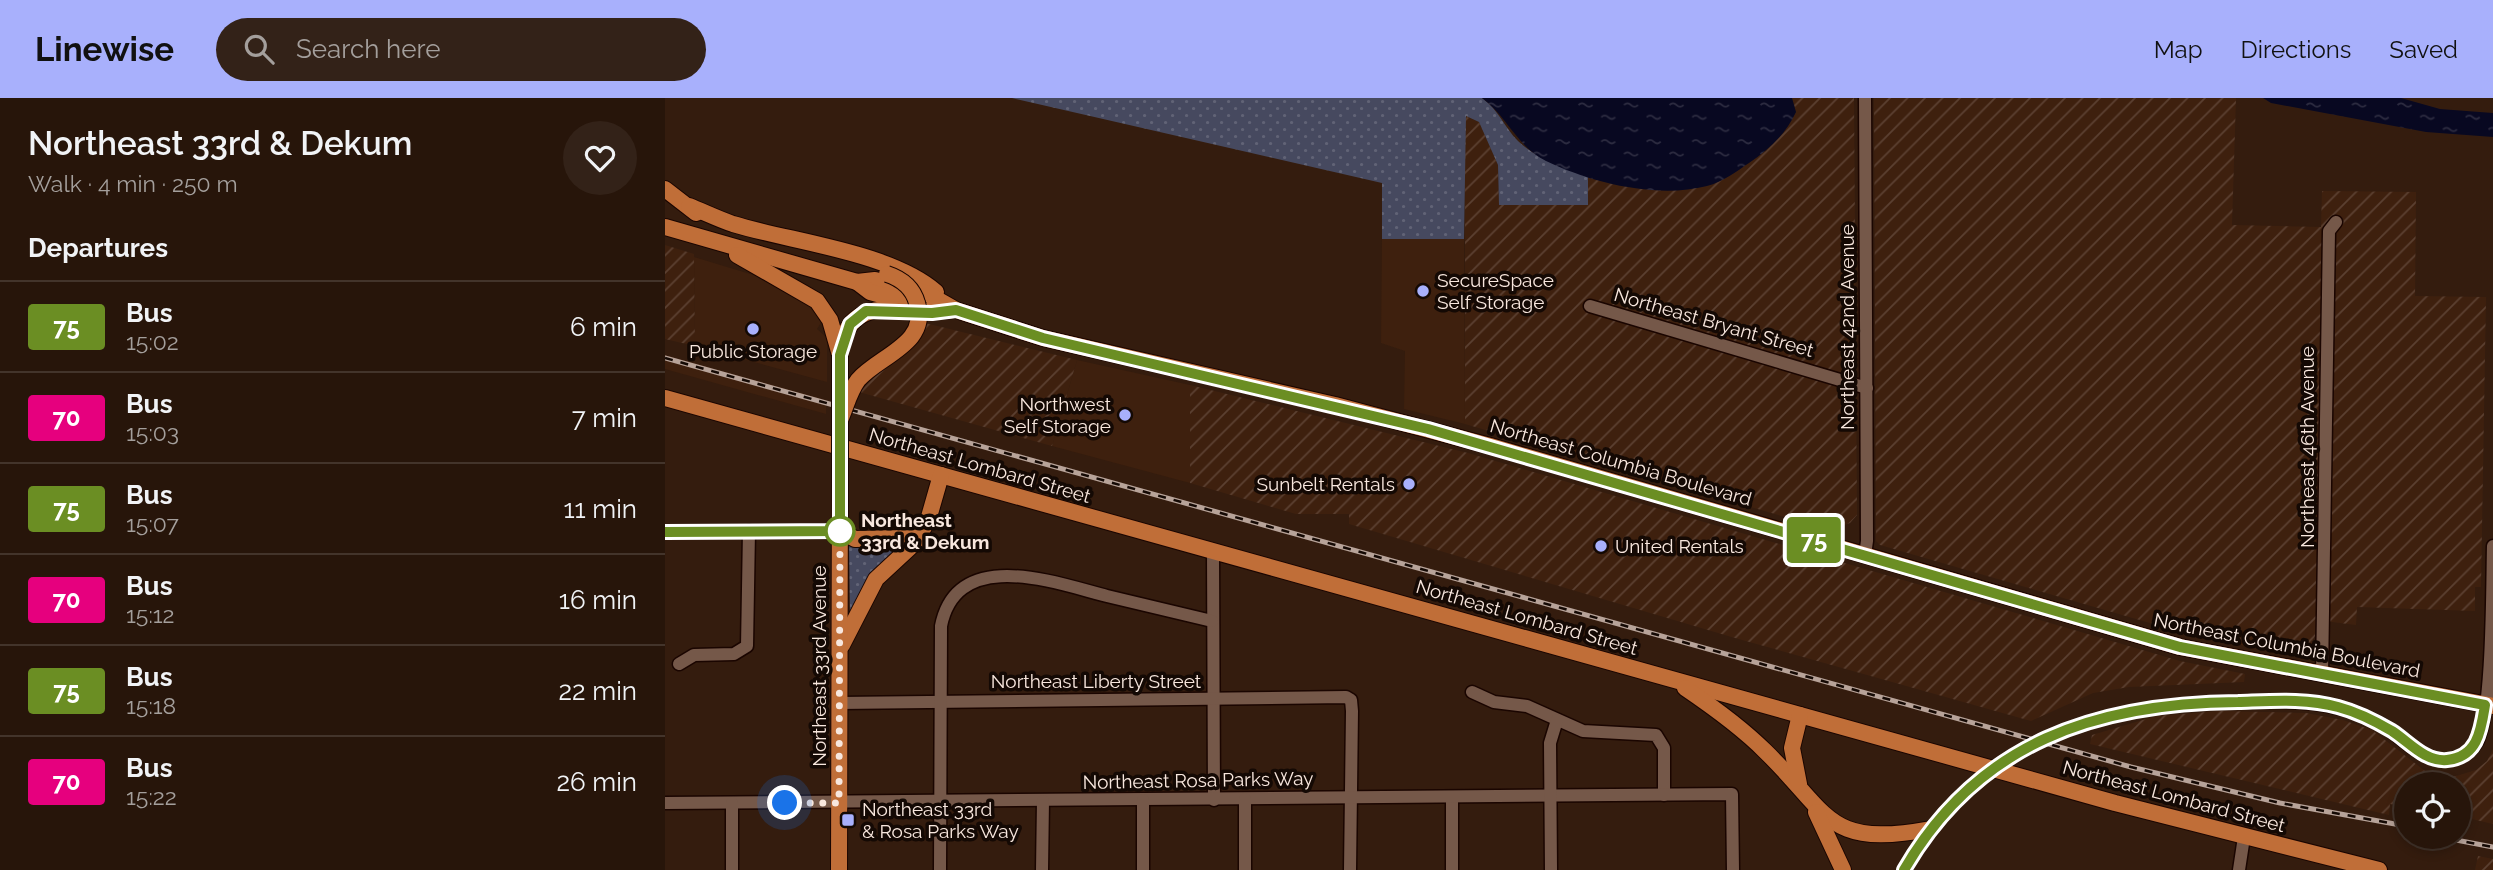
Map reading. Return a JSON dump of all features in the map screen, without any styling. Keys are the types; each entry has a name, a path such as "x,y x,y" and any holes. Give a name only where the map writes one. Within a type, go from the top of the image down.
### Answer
{"main road":[{"path":"665,189 706,221 747,236 900,279 914,295 919,315 914,332 905,345 859,380 840,420"},
{"path":"689,206 732,224 897,268 930,287 949,307"},
{"name":"Northeast Columbia Boulevard","path":"665,227 857,282 870,292 923,306 949,307 1043,338 1428,429 2180,647 2489,706"},
{"path":"714,242 747,236"},
{"path":"714,242 817,301 830,320 840,355"},
{"name":"Northeast 33rd Avenue","path":"839,870 840,355 850,324 856,316 873,310 922,313 949,307"},
{"name":"Northeast Lombard Street","path":"665,398 2243,837 2379,870"},
{"path":"840,648 869,590 884,571 917,541 919,532 929,517 941,475"},
{"path":"840,531 855,538 891,539 919,532"},
{"path":"1674,680 1765,751 1809,801 1828,818 1859,832 1882,835 1931,829"},
{"path":"1800,715 1793,741 1792,761 1798,783 1843,870"}],"street":[{"name":"Northeast 42nd Avenue","path":"1865,98 1865,555"},
{"name":"Northeast 46th Avenue","path":"2322,675 2328,424 2326,299 2329,231 2336,222"},
{"name":"Northeast Bryant Street","path":"1591,306 1867,388"},
{"path":"665,522 672,532 840,531"},
{"path":"679,664 694,654 734,654 743,651 749,639 749,531"},
{"path":"2241,702 2309,702 2348,710 2385,727 2424,754 2441,760 2459,757 2475,745 2489,706 2493,546"},
{"path":"1213,551 1214,800"},
{"path":"940,870 943,617 958,593 985,579 1006,575 1037,578 1212,621"},
{"path":"1472,692 1494,702 1527,706 1593,732 1656,736 1664,748 1664,795"},
{"name":"Northeast Liberty Street","path":"839,703 1346,697 1352,700 1351,798"},
{"path":"1551,870 1551,735 1557,720"},
{"name":"Northeast Rosa Parks Way","path":"665,803 1732,794 1733,870"},
{"path":"1452,797 1452,870"},
{"path":"1350,870 1351,798"},
{"path":"1245,799 1245,870"},
{"path":"1143,800 1143,870"},
{"path":"1042,870 1043,801"},
{"path":"732,803 732,870"},
{"path":"1905,870 1931,829"},
{"path":"2239,870 2243,837"}],"shaded area":[{"path":"1012,98 1482,98 1526,148 1551,162 1588,176 1588,205 1499,205 1498,165 1479,122 1466,116 1464,239 1382,239 1382,183"},
{"path":"1792,98 1854,98 1857,515 1850,523 1830,530 1465,424 1465,116 1479,122 1498,165 1499,205 1588,205 1588,176 1642,189 1678,190 1732,174 1766,151 1783,133 1796,112"},
{"path":"1874,98 2236,98 2232,225 2321,227 2322,191 2416,192 2415,296 2486,297 2481,587 2475,587 2475,611 2357,607 2356,625 2316,620 2315,636 2308,650 2286,653 2202,638 1880,545 1876,541"},
{"name":"SecureSpace Self Storage","path":"1382,239 1464,239 1465,424 1404,409 1405,351 1381,343"},
{"path":"665,245 694,254 695,346 665,339"},
{"path":"694,257 760,277 808,301 823,319 817,329 827,338 827,382 695,346"},
{"path":"925,323 1077,360 1052,446 859,392 863,384 919,343"},
{"path":"665,355 826,400 826,414 665,369"},
{"name":"Northwest Self Storage","path":"1077,360 1190,385 1190,483 1052,446"},
{"path":"1190,385 1468,453 2180,661 2245,674 2244,682 2129,687 2093,693 2031,721 1735,638 1349,524 1349,514 1296,514 1190,483"},
{"path":"911,538 851,612 849,546"},
{"path":"2220,711 2306,713 2343,720 2372,730 2428,772 2394,772 2394,805 2390,804 2389,815 2090,744 2092,735 2156,716"},
{"path":"2493,749 2493,824 2471,819 2469,772 2487,761"},
{"path":"2478,856 2493,859 2493,870 2475,870"}],"water":[{"path":"1482,98 1792,98 1796,112 1770,147 1729,176 1707,186 1667,191 1604,182 1546,161 1527,148"},
{"path":"2263,98 2401,98 2440,109 2493,113 2493,137 2426,132 2271,103"}],"railway":[{"path":"665,358 2131,767 2280,803 2394,824"},
{"path":"2471,843 2493,847"}],"bus line":[{"name":"75","path":"665,532 840,531 840,355 846,330 856,316 866,311 932,313 956,310 1043,338 1335,405 1484,444 2180,647 2485,705 2480,736 2475,745 2459,757 2448,760 2431,758 2366,717 2333,706 2309,702 2186,703 2151,706 2105,716 2049,735 1987,773 1951,806 1931,829 1904,870"}],"place":[{"name":"SecureSpace Self Storage","path":"1423,291"},
{"name":"Public Storage","path":"753,329"},
{"name":"Northwest Self Storage","path":"1125,415"},
{"name":"Sunbelt Rentals","path":"1409,484"},
{"name":"Northeast 33rd & Dekum","path":"840,531"},
{"name":"United Rentals","path":"1601,546"},
{"name":"Northeast 33rd & Rosa Parks Way","path":"848,820"}],"route":[{"path":"785,803 839,803 840,531"}]}
